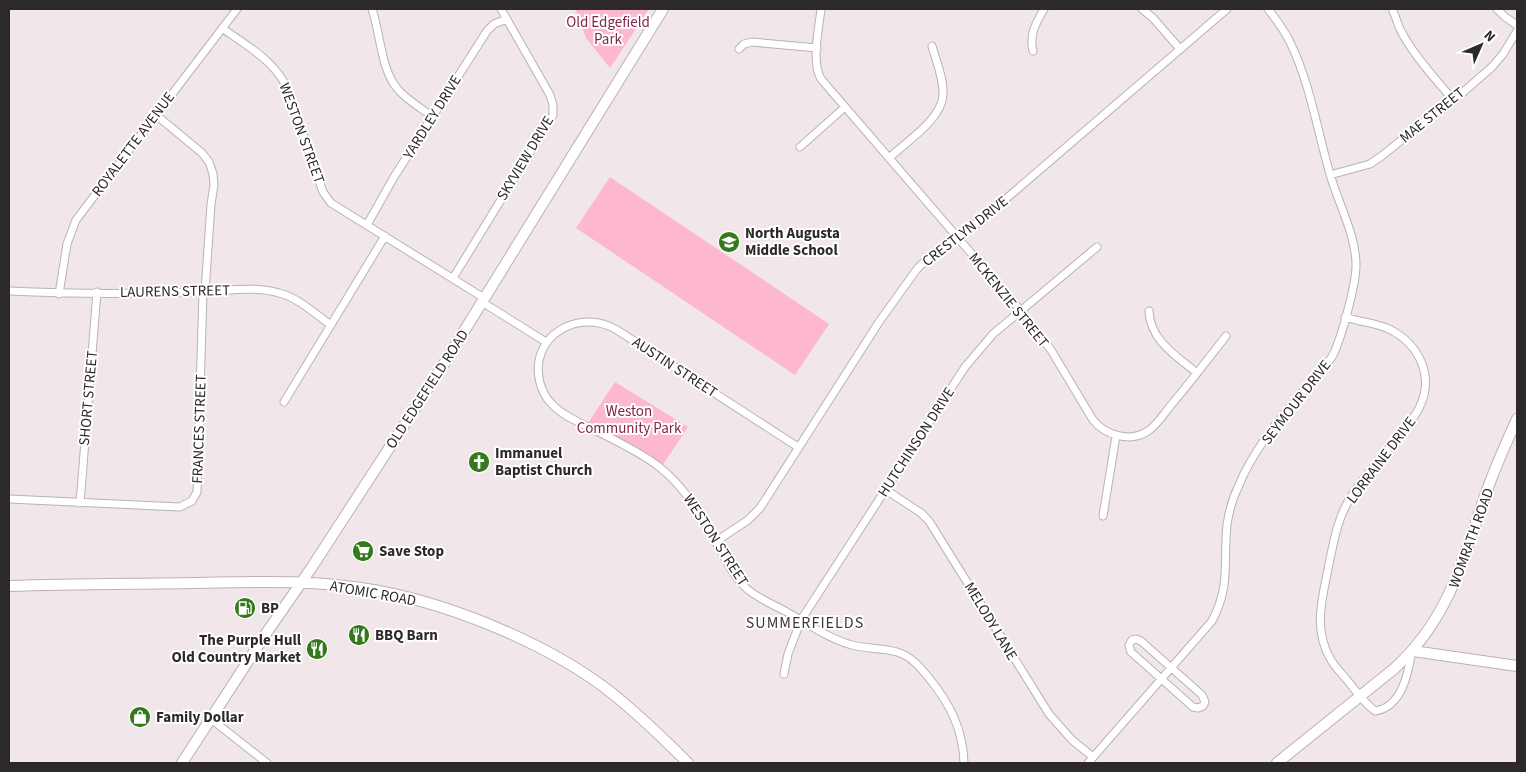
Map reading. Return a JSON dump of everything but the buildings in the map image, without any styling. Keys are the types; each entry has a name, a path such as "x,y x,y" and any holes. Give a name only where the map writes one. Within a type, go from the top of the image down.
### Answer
{"street":[{"name":"ROYALETTE AVENUE","path":"59,294 66,244 76,220 237,9"},
{"path":"372,9 393,83 401,93 433,117"},
{"name":"SKYVIEW DRIVE","path":"453,278 552,115 553,105 550,95 500,9"},
{"name":"OLD EDGEFIELD ROAD","path":"182,763 440,371 663,9"},
{"name":"MCKENZIE STREET","path":"821,9 817,48 819,75 1021,311 1051,350 1092,420 1102,429 1116,436"},
{"path":"1033,51 1032,35 1044,9"},
{"path":"1142,9 1153,18 1180,49"},
{"name":"CRESTLYN DRIVE","path":"715,542 743,524 765,502 798,447 879,322 917,269 930,256 958,238 1227,9"},
{"name":"SEYMOUR DRIVE","path":"1090,760 1212,621 1220,607 1225,581 1227,524 1240,482 1271,432 1330,360 1338,344 1345,317 1355,272 1355,258 1344,214 1330,175 1309,94 1294,51 1284,31 1268,9"},
{"path":"1392,9 1400,28 1410,44 1453,100"},
{"path":"1497,9 1517,25"},
{"name":"YARDLEY DRIVE","path":"366,225 487,31 494,24 507,19"},
{"name":"WESTON STREET","path":"222,28 268,61 279,73 286,86 323,192 336,206 453,278 546,342 540,357 539,378 543,391 551,404 566,416 634,451 673,478 690,499 737,577 748,589 761,599 843,642 862,648 897,652 916,662 942,693 952,710 959,728 964,763"},
{"name":"MAE STREET","path":"1330,175 1364,166 1376,160 1453,100 1498,61 1517,31"},
{"path":"739,48 744,44 752,42 817,48"},
{"path":"889,158 924,126 941,106 943,90 932,46"},
{"path":"800,146 845,107"},
{"name":"FRANCES STREET","path":"9,499 180,507 188,504 197,492 204,292 214,185 212,168 202,152 156,115"},
{"path":"284,402 385,236"},
{"name":"HUTCHINSON DRIVE","path":"784,674 788,654 801,620 974,356 993,334 1097,247"},
{"name":"LAURENS STREET","path":"9,291 59,294 262,290 279,292 295,299 331,325"},
{"name":"SHORT STREET","path":"80,503 97,292"},
{"path":"1149,310 1153,329 1163,345 1197,373"},
{"name":"LORRAINE DRIVE","path":"1345,317 1385,327 1402,336 1411,345 1419,358 1425,378 1425,392 1418,412 1352,494 1338,524 1319,618 1321,635 1326,652 1332,661 1367,706 1375,711 1384,709 1396,698 1404,686 1413,651"},
{"name":"AUSTIN STREET","path":"546,342 556,333 574,324 599,323 612,327 798,447"},
{"path":"1103,516 1116,436 1140,434 1150,430 1226,336"},
{"name":"WOMRATH ROAD","path":"1277,763 1395,668 1413,651 1436,620 1449,598 1487,491 1517,419"},
{"name":"MELODY LANE","path":"886,490 921,513 929,521 1049,714 1090,760"},
{"name":"ATOMIC ROAD","path":"9,586 301,582 372,590 407,597 476,619 515,636 575,669 612,694 642,718 688,763"},
{"path":"1132,640 1141,641 1204,697 1205,702 1198,708 1193,707 1161,680 1130,650 1129,645 1132,640"},
{"path":"1413,651 1517,666"},
{"path":"211,718 267,763"}],"green space":[{"name":"Old Edgefield Park","path":"575,9 649,9 610,68 586,38"},
{"path":"610,177 829,324 795,375 576,228"},
{"name":"Weston Community Park","path":"615,382 688,427 662,466 586,426"}],"place":[{"name":"North Augusta Middle School","path":"729,242"},
{"name":"Immanuel Baptist Church","path":"479,462"},
{"name":"Save Stop","path":"363,551"},
{"name":"BP","path":"245,608"},
{"name":"BBQ Barn","path":"359,635"},
{"name":"The Purple Hull Old Country Market","path":"317,649"},
{"name":"Family Dollar","path":"140,717"}],"district":[{"name":"SUMMERFIELDS","path":"805,622"}]}
